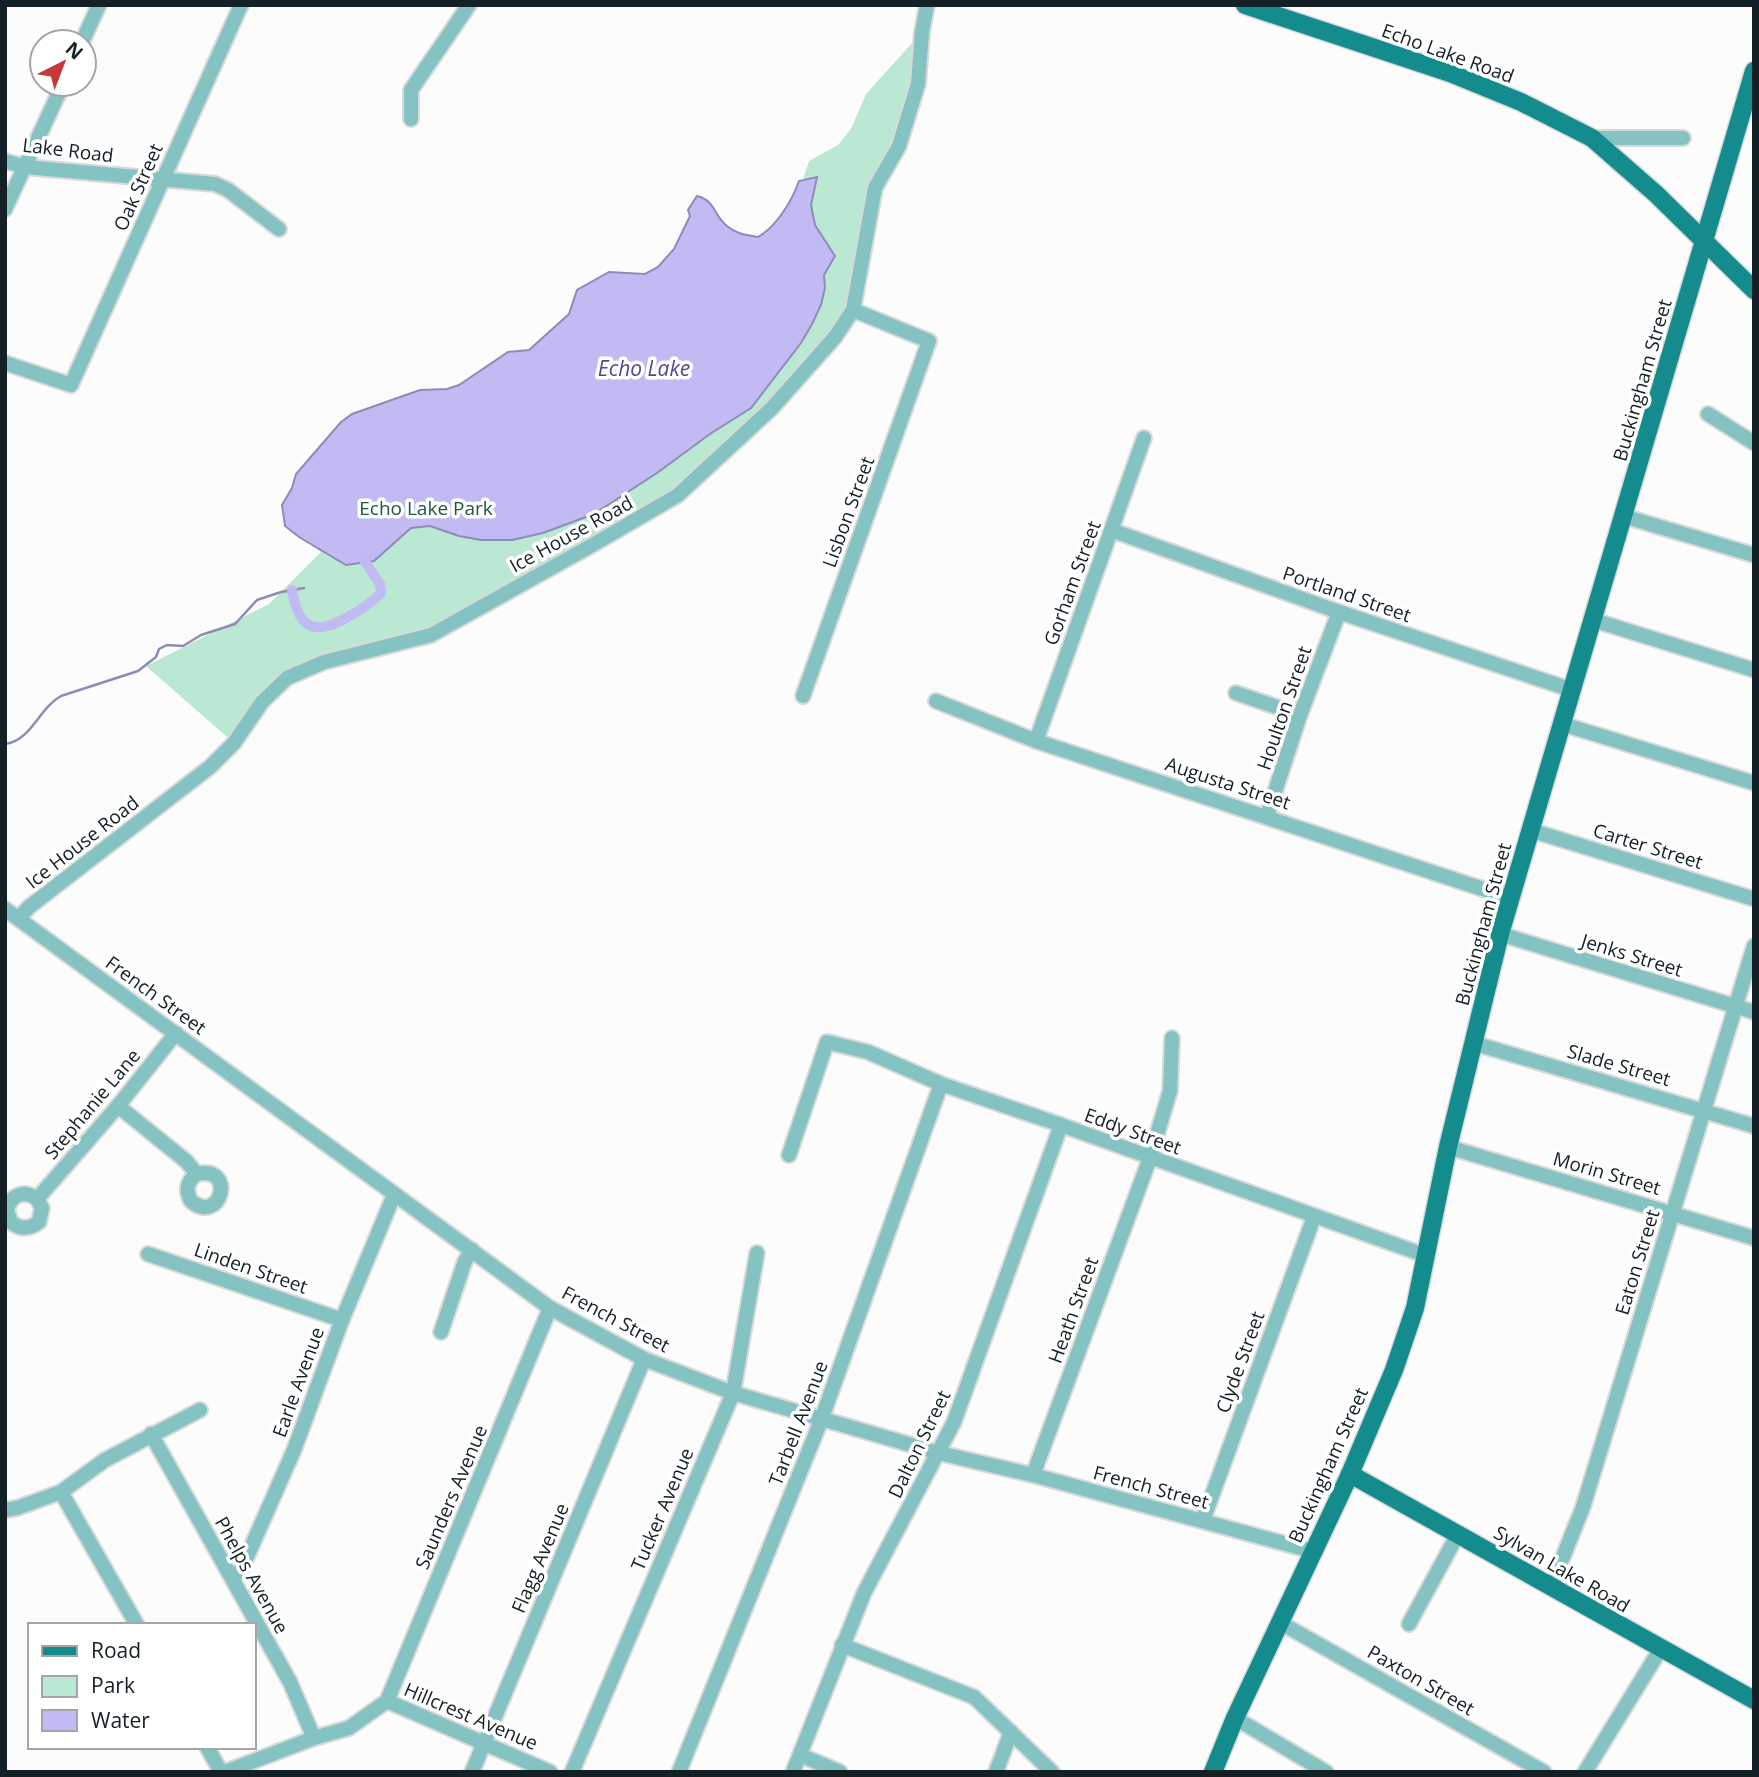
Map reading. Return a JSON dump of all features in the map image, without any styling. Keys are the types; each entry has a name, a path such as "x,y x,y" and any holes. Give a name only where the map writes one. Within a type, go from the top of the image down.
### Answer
{"main road":[{"name":"Echo Lake Road","path":"1245,5 1450,73 1521,102 1592,138 1656,194 1754,290"},
{"name":"Buckingham Street","path":"1213,1772 1279,1622 1350,1474 1394,1370 1415,1308 1448,1147 1500,934 1704,242 1746,134 1754,71"},
{"name":"Sylvan Lake Road","path":"1350,1474 1660,1650 1754,1700"}],"street":[{"path":"88,28 99,5"},
{"name":"Oak Street","path":"5,363 71,385 241,5"},
{"path":"411,119 411,90 469,5"},
{"name":"Ice House Road","path":"19,918 29,907 210,766 234,743 262,702 287,678 324,662 431,635 596,544 678,495 772,408 835,337 853,310 875,188 899,146 918,85 927,5"},
{"path":"5,209 57,98"},
{"name":"Echo Lake Road","path":"1592,138 1683,138"},
{"name":"Lake Road","path":"5,161 25,167 221,187 279,229"},
{"name":"Lisbon Street","path":"803,696 929,341 853,310"},
{"path":"1708,414 1754,443"},
{"name":"Gorham Street","path":"1036,741 1144,438"},
{"path":"1623,516 1754,555"},
{"name":"Portland Street","path":"1111,530 1339,612 1572,690"},
{"name":"Houlton Street","path":"1267,816 1300,715 1339,612"},
{"path":"1592,620 1754,670"},
{"path":"1236,693 1300,715"},
{"name":"Augusta Street","path":"936,701 1036,741 1510,898"},
{"path":"1562,723 1754,783"},
{"name":"Carter Street","path":"1530,830 1754,898"},
{"name":"French Street","path":"5,909 550,1308 644,1359 733,1392 939,1453 1033,1475 1312,1551"},
{"name":"Jenks Street","path":"1500,934 1754,1012"},
{"name":"Eaton Street","path":"1551,1587 1583,1507 1754,946"},
{"name":"Stephanie Lane","path":"37,1199 176,1034"},
{"name":"Heath Street","path":"1033,1475 1150,1158 1170,1091 1172,1038"},
{"name":"Eddy Street","path":"789,1155 827,1042 868,1052 942,1084 1427,1256"},
{"name":"Slade Street","path":"1473,1043 1754,1126"},
{"name":"Tarbell Avenue","path":"679,1772 822,1418 942,1084"},
{"path":"118,1106 186,1161 197,1174"},
{"name":"Dalton Street","path":"793,1772 864,1593 954,1422 1061,1125"},
{"name":"Morin Street","path":"1448,1147 1754,1238"},
{"name":"Earle Avenue","path":"233,1580 242,1569 294,1450 342,1320 394,1195"},
{"name":"Clyde Street","path":"1203,1520 1314,1217"},
{"path":"441,1332 465,1261 472,1250"},
{"name":"Tucker Avenue","path":"572,1772 733,1392 757,1253"},
{"name":"Linden Street","path":"148,1254 342,1320"},
{"name":"Saunders Avenue","path":"387,1701 550,1308"},
{"name":"Flagg Avenue","path":"472,1772 644,1359"},
{"path":"5,1510 61,1492 105,1460 200,1410"},
{"name":"Phelps Avenue","path":"151,1434 290,1682 314,1738"},
{"path":"61,1492 136,1623"},
{"path":"1409,1624 1458,1534"},
{"name":"Paxton Street","path":"1279,1622 1544,1772"},
{"path":"842,1645 974,1697 1052,1772"},
{"path":"1585,1772 1660,1650"},
{"name":"Hillcrest Avenue","path":"223,1772 250,1768 314,1738 349,1728 387,1701 550,1772"},
{"path":"1235,1718 1326,1772"},
{"path":"996,1772 1011,1732"},
{"path":"208,1749 223,1772"},
{"path":"800,1755 840,1772"}],"green space":[{"name":"Echo Lake","path":"922,32 918,84 875,188 853,310 835,337 678,495 431,635 287,678 234,743 146,666 269,604 321,552 285,526 282,505 292,488 296,474 341,422 352,414 402,395 459,385 508,352 529,350 569,314 577,290 609,272 645,274 658,267 674,249 690,216 688,210 697,196 707,201 720,221 732,230 758,237 767,232 804,196 803,179 809,161 838,145 851,129 866,94"}],"water":[{"name":"Echo Lake","path":"817,177 811,205 815,225 835,256 824,275 825,288 821,305 812,324 801,343 751,408 657,473 594,514 543,533 512,540 481,540 430,526 411,528 374,561 346,565 285,526 282,505 292,488 296,474 341,422 352,414 420,390 447,389 459,385 508,352 529,350 569,314 577,290 609,272 645,274 658,267 674,249 690,216 688,210 697,196 711,205 730,229 758,237 783,213 799,181"}],"waterway":[{"path":"292,590 298,612 308,624 315,627 333,624 359,611 381,593 380,584 365,562"},
{"path":"5,744 22,737 53,701 61,696 138,671 156,657 159,649 167,645 183,646 201,635 235,624 257,600 304,588"}],"park label":[{"name":"Echo Lake Park","path":"426,508"}]}
